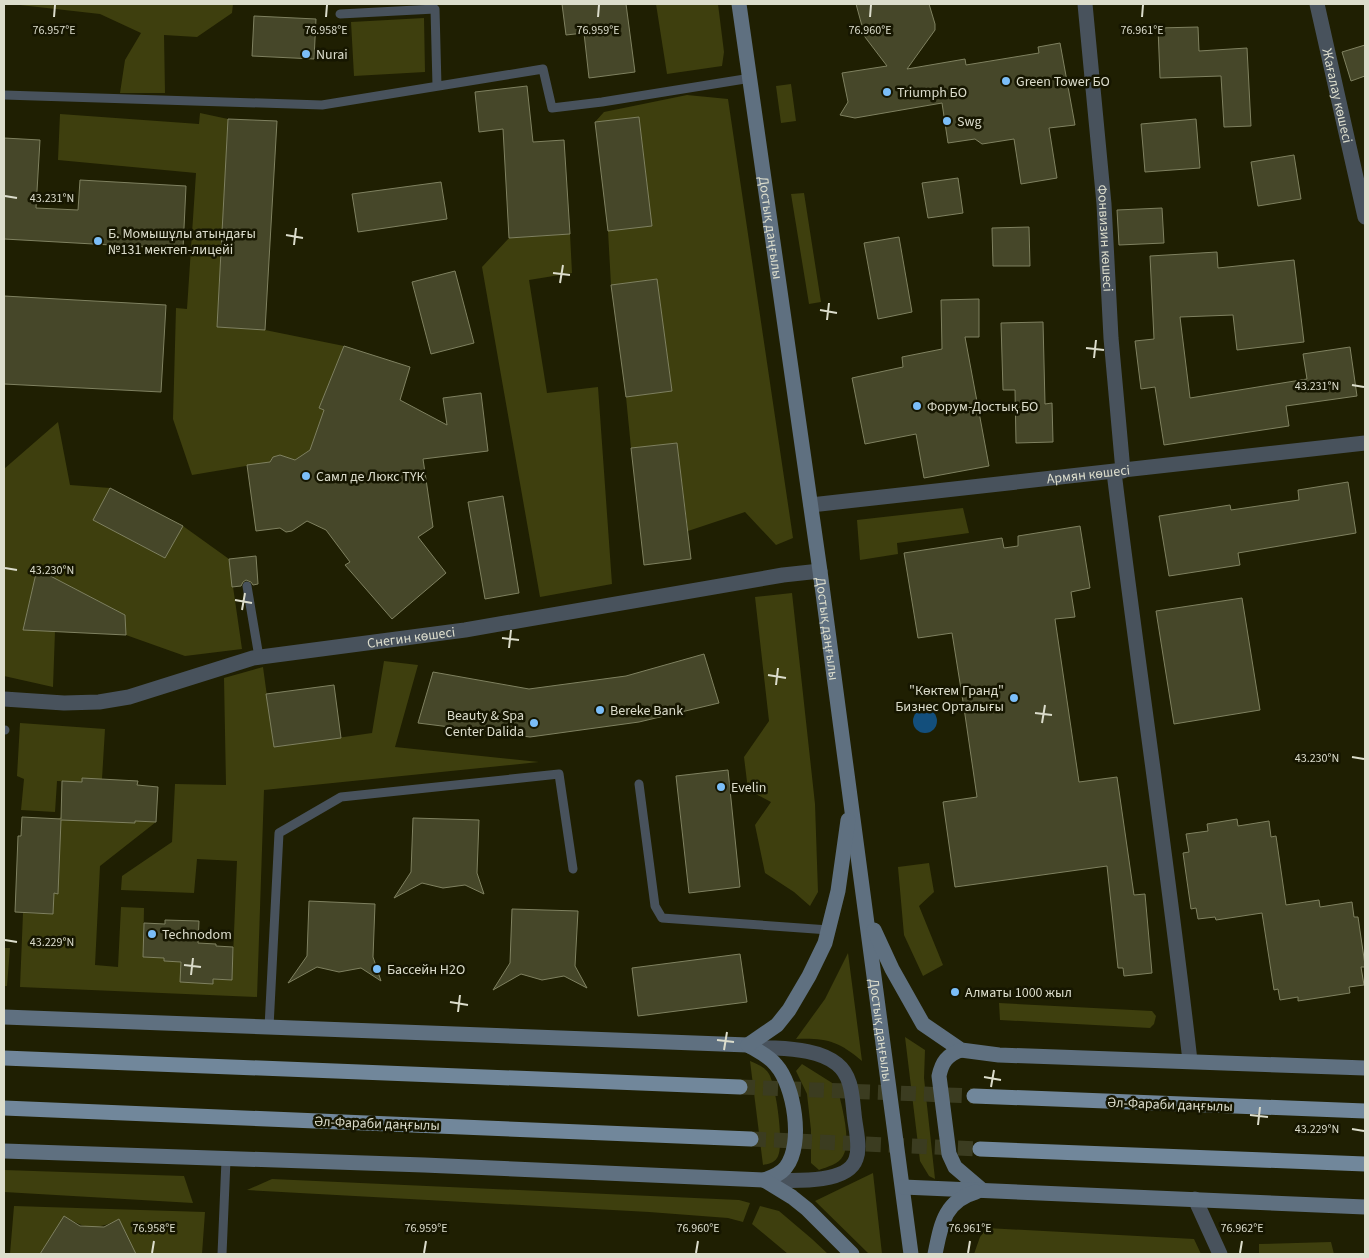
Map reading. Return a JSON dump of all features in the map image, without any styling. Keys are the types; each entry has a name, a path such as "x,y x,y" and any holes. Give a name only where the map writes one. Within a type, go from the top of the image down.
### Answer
{"main road":[{"name":"Достық даңғылы","path":"739,4 751,78 850,788 911,1254"},
{"path":"748,1045 777,1024 789,1010 809,976 824,944 829,930 844,858 850,788"},
{"path":"867,915 885,956 923,1024 960,1050 999,1055 1365,1068"},
{"path":"4,1017 748,1045 769,1057 781,1070 790,1095 795,1139 791,1160 782,1172 764,1180 4,1151"},
{"path":"960,1050 950,1054 941,1065 939,1076 949,1154 955,1167 982,1190"},
{"path":"4,1058 740,1087"},
{"name":"Әл-Фараби даңғылы","path":"974,1096 1365,1111"},
{"name":"Әл-Фараби даңғылы","path":"4,1108 751,1139"},
{"path":"980,1149 1365,1164"},
{"path":"764,1180 792,1197 807,1209 852,1254"},
{"path":"903,1186 1365,1207"},
{"path":"935,1254 940,1229 949,1209 957,1200 982,1190"}],"street":[{"name":"Фонвизин көшесі","path":"1085,4 1104,204 1119,472 1190,1061"},
{"name":"Жағалау көшесі","path":"1317,4 1365,217"},
{"name":"Армян көшесі","path":"811,505 1365,443"},
{"name":"Снегин көшесі","path":"4,699 64,703 99,702 129,697 258,657 465,630 783,575 820,571"},
{"path":"748,1045 818,1054 836,1063 845,1072 850,1083 856,1129 858,1148 856,1160 850,1169 837,1175 801,1181 764,1180"},
{"path":"1195,1199 1220,1254"}],"lane":[{"path":"340,14 435,9 438,86"},
{"path":"4,95 322,105 543,69 552,108 751,78"},
{"path":"247,586 258,657"},
{"path":"269,1027 279,832 341,797 559,774 573,869"},
{"path":"639,784 655,906 662,918 829,930"},
{"path":"222,1254 226,1160"}],"shaded area":[{"path":"11,4 233,4 232,13 197,37 164,35 165,93 120,93 125,60 141,33 100,14"},
{"path":"656,4 718,4 724,52 722,66 667,74"},
{"path":"424,18 425,72 354,76 351,22"},
{"path":"791,84 796,121 781,123 776,86"},
{"path":"687,95 728,99 793,538 776,545 745,512 688,531 677,443 631,448 626,397 672,391 657,279 611,285 608,231 652,226 639,117 595,122 604,112"},
{"path":"200,113 228,119 217,327 265,330 344,346 319,408 324,410 310,450 288,464 279,455 273,457 270,462 192,475 173,419 176,308 187,309 196,173 58,160 60,114 199,124"},
{"path":"804,193 821,302 809,304 791,194"},
{"path":"570,234 572,273 529,280 547,393 598,387 612,584 540,597 482,267 509,238"},
{"path":"58,422 70,485 110,488 94,520 165,558 183,526 229,559 242,649 185,656 126,635 125,615 37,569 23,629 55,631 53,687 4,676 4,469"},
{"path":"963,508 969,533 897,543 898,554 860,560 857,520"},
{"path":"792,593 815,804 818,892 810,906 794,892 765,873 755,825 771,802 748,790 744,757 769,721 755,597"},
{"path":"384,661 418,665 395,747 539,762 264,790 257,997 20,987 23,913 53,914 54,893 58,893 60,839 57,838 58,819 61,817 80,818 80,821 156,822 100,866 95,965 118,967 121,907 144,908 143,957 164,958 164,961 181,962 213,984 213,979 232,980 237,861 197,859 194,893 121,890 122,876 172,842 175,784 226,785 224,678 263,667 274,747 372,733"},
{"path":"20,723 105,729 102,779 82,779 82,782 57,781 55,812 21,810 24,779 17,776"},
{"path":"929,863 934,892 919,906 943,965 923,976 904,935 898,867"},
{"path":"4,948 10,948 7,986 4,986"},
{"path":"848,953 862,1061 846,1049 832,1042 816,1039 796,1039 825,999"},
{"path":"999,1003 1152,1011 1156,1016 1154,1024 1150,1028 1000,1020"},
{"path":"905,1037 925,1050 924,1078 935,1179 929,1176 920,1161"},
{"path":"750,1061 763,1068 769,1074 772,1080 779,1116 779,1152 774,1161 763,1165"},
{"path":"802,1064 837,1086 845,1122 846,1141 843,1156 836,1163 819,1170 811,1163 811,1130 807,1094 796,1071"},
{"path":"4,1170 184,1176 193,1203 4,1192"},
{"path":"873,1173 882,1254 869,1254 815,1201"},
{"path":"272,1179 739,1200 750,1203 743,1222 728,1218 649,1212 247,1190"},
{"path":"14,1206 205,1212 202,1254 136,1254 119,1219 97,1227 91,1227 78,1224 64,1216 40,1254 10,1254"},
{"path":"760,1206 779,1211 828,1254 788,1254 752,1224"},
{"path":"987,1228 1194,1239 1201,1254 974,1254 980,1237"},
{"path":"1331,1242 1334,1254 1259,1254 1259,1244"}],"water":[{"path":"925,709 930,710 936,716 936,726 930,732 925,733 920,732 914,726 913,721 914,716 920,710"}],"building":[{"path":"562,4 626,4 635,72 589,78 584,33 566,35"},
{"path":"856,4 929,4 935,30 907,69 965,59 966,65 1039,53 1038,47 1060,43 1075,125 1049,128 1057,178 1021,184 1014,139 982,144 975,139 948,143 942,103 855,118 840,115 848,102 842,73 887,66 865,37"},
{"path":"254,16 316,19 314,59 252,56"},
{"path":"1198,27 1199,51 1247,48 1251,126 1224,127 1221,76 1160,78 1158,28"},
{"path":"1365,45 1365,76 1351,81 1342,52"},
{"path":"527,86 533,142 564,140 570,234 509,238 503,129 479,132 475,92"},
{"path":"639,117 652,226 608,231 595,122"},
{"path":"228,119 277,121 265,330 217,327"},
{"path":"1196,119 1200,168 1145,172 1141,124"},
{"path":"4,138 40,140 36,208 78,210 80,180 186,186 183,249 4,239"},
{"path":"1294,155 1301,199 1258,206 1251,162"},
{"path":"958,178 963,213 928,218 922,183"},
{"path":"441,182 447,219 358,232 352,194"},
{"path":"1162,208 1164,243 1119,245 1117,210"},
{"path":"1029,227 1030,266 993,266 992,228"},
{"path":"899,237 912,312 878,319 864,243"},
{"path":"1217,252 1218,268 1294,260 1304,342 1237,350 1233,315 1180,317 1190,398 1307,379 1303,354 1350,347 1357,396 1286,406 1289,426 1164,445 1155,387 1141,389 1135,341 1154,339 1150,256"},
{"path":"455,271 474,343 431,354 412,282"},
{"path":"657,279 672,391 626,397 611,285"},
{"path":"4,296 166,305 161,392 4,384"},
{"name":"Форум-Достық БО","path":"979,299 979,337 965,337 989,466 924,478 916,434 865,444 852,378 903,367 902,357 942,349 941,300"},
{"path":"1043,322 1045,404 1052,403 1053,442 1016,443 1015,390 1003,390 1001,323"},
{"name":"Самл де Люкс ТҮК","path":"344,346 410,367 400,400 447,425 443,398 481,393 488,451 423,459 433,527 418,537 446,573 392,619 345,565 350,562 326,530 307,521 292,531 286,532 280,528 256,531 247,465 270,462 273,457 280,455 295,460 310,450 324,410 319,408"},
{"path":"677,443 691,559 644,565 631,448"},
{"path":"1348,482 1356,533 1238,553 1240,565 1169,576 1159,516 1230,505 1231,510 1299,500 1298,490"},
{"path":"110,488 183,526 165,558 93,520"},
{"path":"503,496 519,593 485,599 468,502"},
{"name":"\"Көктем Гранд\" Бизнес Орталығы","path":"1080,526 1090,588 1071,592 1075,617 1055,619 1079,782 1117,777 1134,895 1145,894 1152,973 1124,976 1123,968 1118,968 1107,866 955,887 943,802 977,797 964,708 952,633 918,638 904,553 1002,538 1004,548 1018,546 1018,536"},
{"path":"256,556 258,584 253,585 246,580 241,586 232,587 229,559"},
{"path":"37,569 125,615 126,635 23,630"},
{"path":"1242,598 1260,710 1174,724 1156,611"},
{"path":"704,654 719,703 639,722 530,737 418,723 433,672 529,689 626,676"},
{"path":"334,685 341,738 274,747 266,694"},
{"path":"728,770 740,887 689,893 676,776"},
{"path":"82,778 138,781 137,785 158,787 156,822 61,820 58,894 54,893 53,914 15,912 18,836 21,836 22,817 61,819 62,781 82,782"},
{"path":"413,818 479,820 477,873 484,894 465,885 443,888 422,883 394,898 411,872"},
{"path":"1237,819 1238,826 1269,821 1271,837 1276,836 1286,905 1319,900 1320,907 1352,902 1354,917 1358,917 1365,965 1365,967 1361,967 1364,985 1349,987 1350,993 1298,1001 1298,997 1280,1000 1278,989 1274,990 1262,913 1216,920 1215,917 1198,919 1196,908 1191,909 1183,853 1189,852 1186,834 1208,831 1207,824"},
{"path":"309,901 375,904 373,957 381,981 361,968 339,972 317,967 288,983 307,956"},
{"path":"512,909 578,911 575,966 587,988 564,976 542,980 521,974 493,990 510,963"},
{"path":"165,920 199,921 198,943 233,947 232,980 213,979 213,984 180,982 181,962 164,961 164,958 143,957 144,923 165,924"},
{"path":"740,954 747,1002 638,1016 632,968"},
{"path":"64,1216 80,1226 104,1227 119,1219 136,1254 40,1254"}],"tunnel":[{"path":"740,1087 974,1096"},
{"path":"751,1139 980,1149"}],"place":[{"name":"Nurai","path":"306,54"},
{"name":"Green Tower БО","path":"1006,81"},
{"name":"Triumph БО","path":"887,92"},
{"name":"Swg","path":"947,121"},
{"name":"Б. Момышұлы атындағы №131 мектеп-лицейі","path":"98,241"},
{"name":"Форум-Достық БО","path":"917,406"},
{"name":"Самл де Люкс ТҮК","path":"306,476"},
{"name":"\"Көктем Гранд\" Бизнес Орталығы","path":"1014,698"},
{"name":"Bereke Bank","path":"600,710"},
{"name":"Beauty & Spa Center Dalida","path":"534,723"},
{"name":"Evelin","path":"721,787"},
{"name":"Technodom","path":"152,934"},
{"name":"Бассейн H2O","path":"377,969"},
{"name":"Алматы 1000 жыл","path":"955,992"}]}
